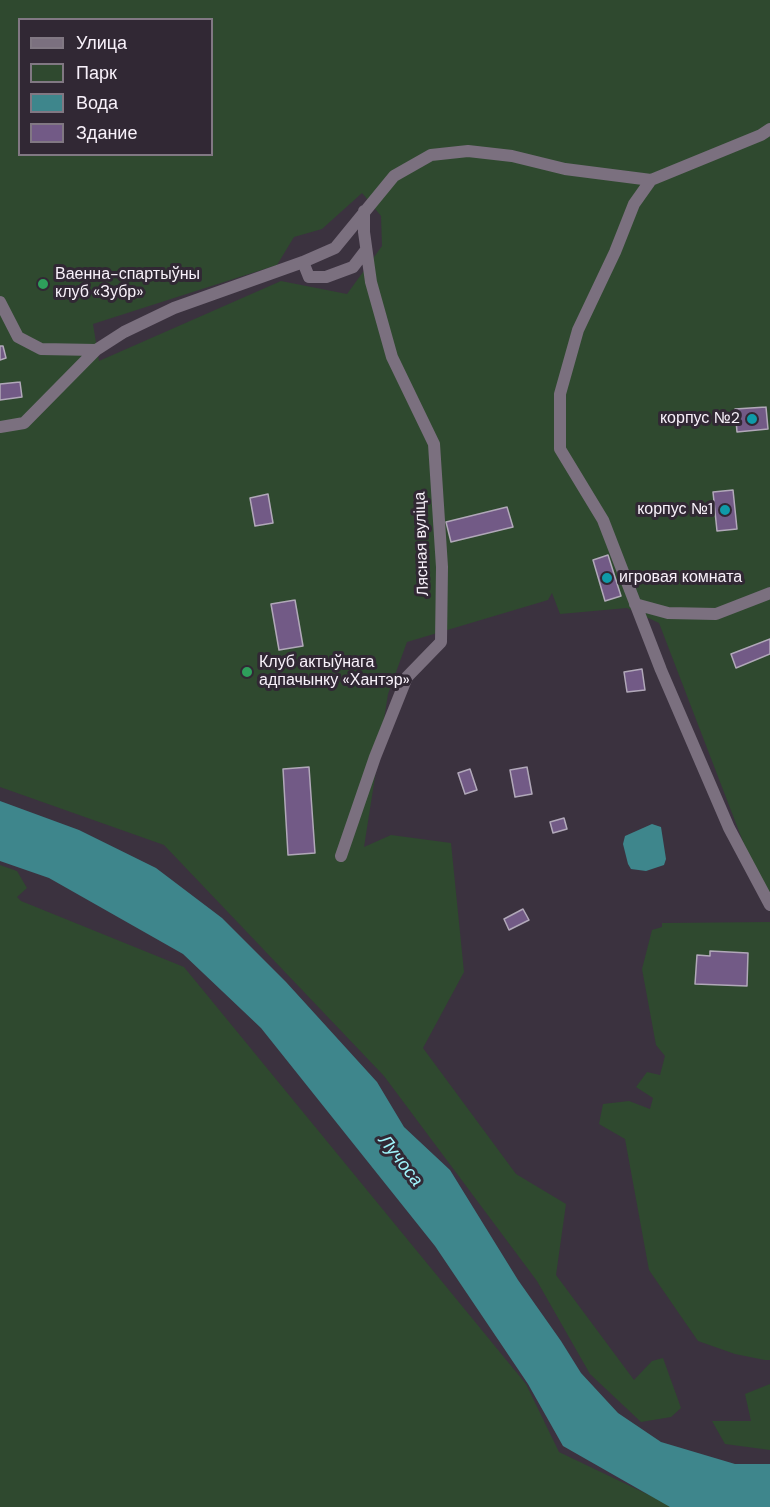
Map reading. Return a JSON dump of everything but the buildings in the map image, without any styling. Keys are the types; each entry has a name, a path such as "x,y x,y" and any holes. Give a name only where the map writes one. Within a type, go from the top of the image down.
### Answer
{"street":[{"path":"0,427 24,423 96,350 124,332 174,308 303,262 335,248 394,176 431,155 468,151 512,156 566,169 651,180 761,135 770,129"},
{"path":"651,180 634,204 615,252 578,330 560,394 560,449 603,520 661,670 729,828 770,905"},
{"path":"303,262 309,277 326,277 353,267 366,250 364,211"},
{"name":"Лясная вуліца","path":"341,856 375,757 407,677 441,642 442,567 434,444 392,357 371,282 366,250"},
{"path":"0,302 18,337 41,349 96,350"},
{"path":"635,604 668,613 716,614 770,593"}],"green space":[{"path":"0,0 770,0 770,912 659,623 627,608 560,614 552,593 548,600 407,642 388,694 364,847 391,835 451,843 464,972 423,1048 516,1174 566,1204 556,1275 634,1380 652,1361 663,1358 681,1408 671,1417 641,1422 590,1374 537,1281 384,1076 164,845 0,787","holes":["362,193 381,216 382,246 347,294 281,281 99,361 93,324 277,265 294,237 322,229"]},
{"path":"0,865 17,871 27,888 17,897 21,901 184,967 526,1384 559,1452 674,1507 0,1507"},
{"path":"770,922 770,1360 765,1360 735,1354 698,1341 649,1270 625,1139 599,1124 603,1104 629,1101 650,1109 653,1098 636,1087 647,1072 660,1075 665,1056 656,1045 642,969 652,930 662,927 662,923"},
{"path":"770,1384 770,1450 725,1444 712,1421 751,1421 745,1394"}],"water":[{"name":"Лучоса","path":"0,801 79,830 156,868 222,918 286,982 377,1082 404,1127 450,1170 518,1280 581,1373 618,1413 661,1442 735,1464 770,1464 770,1507 670,1507 563,1446 528,1384 435,1246 261,1028 183,954 49,878 0,861"},
{"path":"652,824 661,827 666,859 664,865 646,871 631,869 623,844 625,836"}],"place":[{"name":"Ваенна-спартыўны клуб «Зубр»","path":"43,284"},
{"name":"корпус №2","path":"752,419"},
{"name":"корпус №1","path":"725,510"},
{"name":"игровая комната","path":"607,578"},
{"name":"Клуб актыўнага адпачынку «Хантэр»","path":"247,672"}]}
